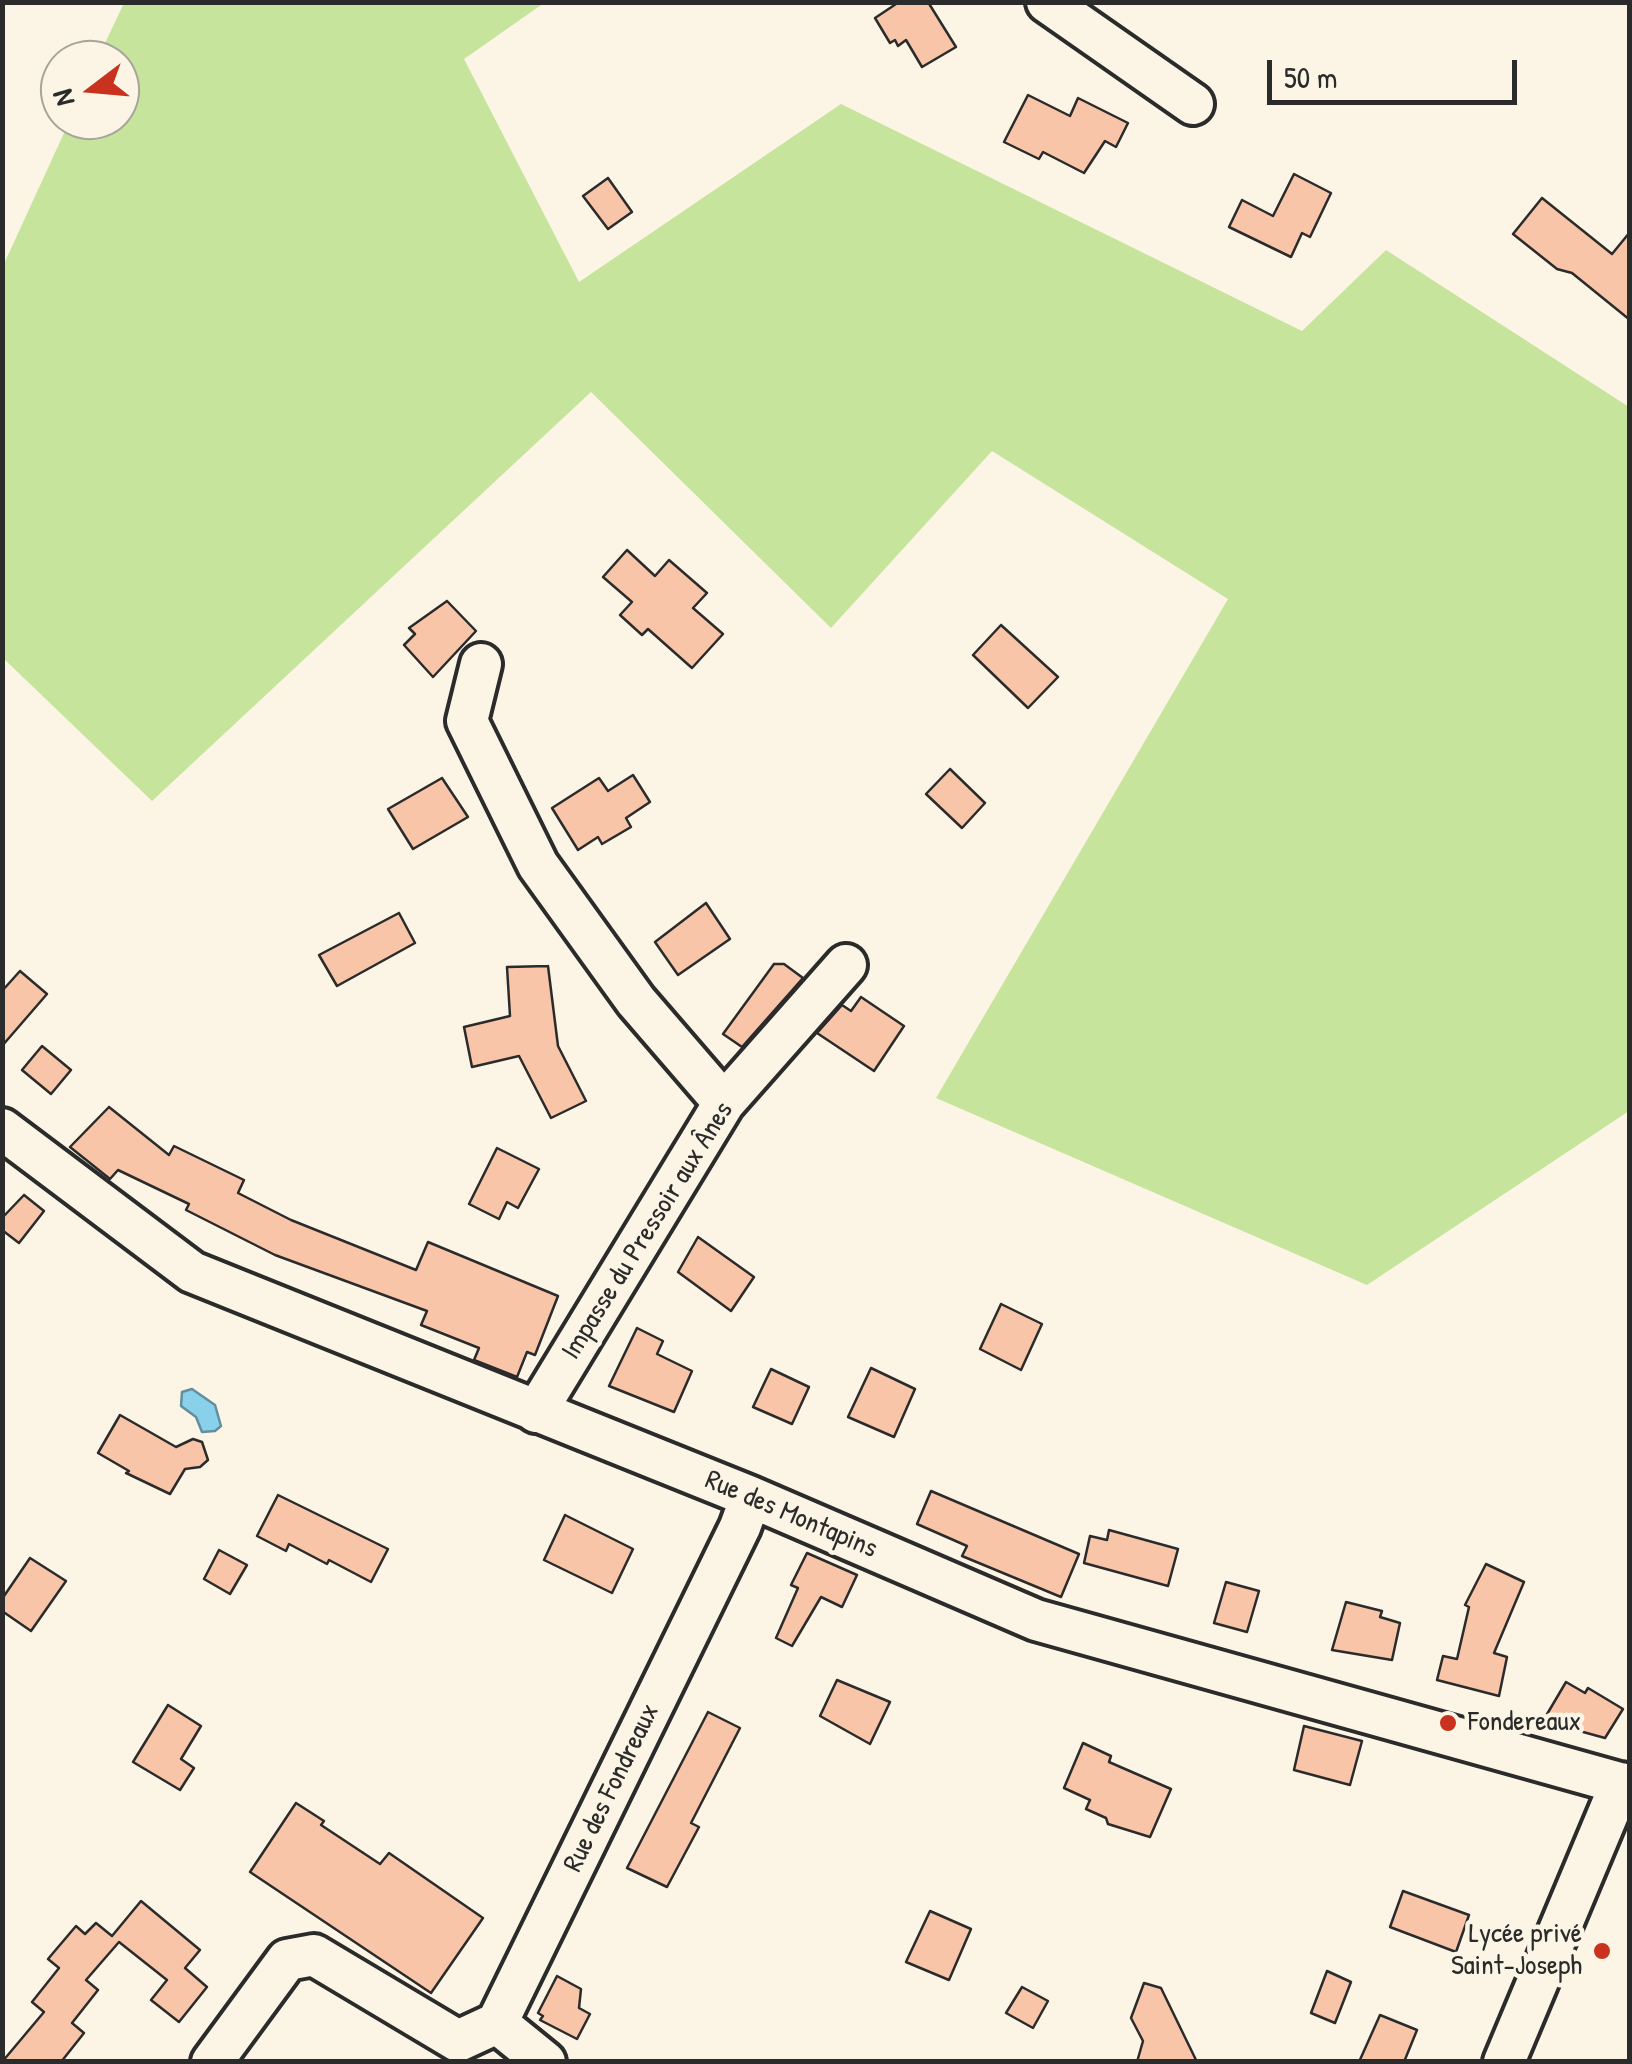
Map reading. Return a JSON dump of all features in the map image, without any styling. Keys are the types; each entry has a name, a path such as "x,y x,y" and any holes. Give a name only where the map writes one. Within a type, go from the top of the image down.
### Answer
{"street":[{"path":"1047,2 1194,104"},
{"name":"Impasse du Pressoir aux Ânes","path":"481,664 467,720 538,866 636,1001 724,1103"},
{"name":"Impasse du Pressoir aux Ânes","path":"536,1412 724,1103 846,965"},
{"name":"Rue des Montapins","path":"2,1129 192,1272 750,1496 1036,1620 1625,1784"},
{"name":"Rue des Fondreaux","path":"497,2023 740,1527 750,1496"},
{"path":"1504,2062 1625,1784"},
{"path":"212,2062 287,1960 314,1954 458,2040 497,2023 545,2062"}],"green space":[{"path":"124,3 544,3 464,59 579,282 841,104 1302,331 1386,250 1629,407 1629,1111 1367,1285 936,1098 1228,599 992,451 831,628 591,392 152,801 2,657 3,266 61,140 140,140 140,40 106,40"}],"water":[{"path":"192,1389 215,1405 221,1426 215,1431 202,1432 196,1417 181,1406 182,1392"}],"building":[{"path":"899,2 928,2 956,47 922,67 906,40 898,46 895,40 890,43 875,18"},
{"path":"1028,95 1070,116 1078,98 1128,123 1116,147 1105,141 1084,173 1043,152 1039,159 1004,142"},
{"path":"1294,174 1331,193 1310,237 1302,233 1291,257 1229,227 1242,200 1273,216"},
{"path":"608,178 632,212 608,229 583,196"},
{"path":"1542,198 1612,254 1630,232 1630,320 1572,273 1557,269 1513,234"},
{"path":"627,550 655,576 669,560 707,593 693,608 723,634 692,668 648,629 642,635 620,615 632,602 603,577"},
{"path":"447,601 476,631 433,677 404,645 415,634 409,628"},
{"path":"1001,625 1058,677 1028,708 973,655"},
{"path":"950,769 985,803 962,828 926,794"},
{"path":"633,775 650,802 626,818 631,827 602,844 598,837 578,850 552,808 599,778 608,791"},
{"path":"442,778 468,817 413,849 388,809"},
{"path":"706,903 730,939 678,975 655,942"},
{"path":"399,913 415,943 337,986 319,955"},
{"path":"774,964 784,964 803,978 742,1047 723,1034"},
{"path":"548,966 558,1046 586,1101 551,1118 519,1056 472,1067 464,1027 510,1016 507,967"},
{"path":"20,971 47,994 2,1046 2,991"},
{"path":"861,997 904,1026 874,1071 817,1033 842,1005 851,1011"},
{"path":"42,1046 71,1070 51,1094 22,1070"},
{"path":"109,1107 169,1155 174,1146 244,1180 238,1193 291,1220 416,1270 428,1242 558,1296 535,1355 527,1352 517,1377 474,1360 479,1348 421,1325 427,1311 275,1255 186,1210 189,1204 118,1170 110,1179 70,1147"},
{"path":"497,1148 539,1169 518,1208 507,1202 499,1219 469,1204"},
{"path":"24,1195 44,1211 19,1243 2,1230 2,1218"},
{"path":"698,1237 754,1277 731,1311 678,1272"},
{"path":"1001,1304 1042,1324 1021,1370 980,1349"},
{"path":"637,1328 663,1341 657,1354 692,1371 674,1412 609,1386"},
{"path":"871,1368 915,1389 894,1437 848,1417"},
{"path":"771,1369 809,1387 792,1424 753,1407"},
{"path":"120,1415 176,1447 193,1439 202,1442 208,1460 200,1467 185,1469 170,1494 126,1473 129,1471 98,1453"},
{"path":"931,1491 1079,1554 1061,1597 962,1556 967,1546 917,1524"},
{"path":"278,1495 388,1549 371,1582 329,1560 327,1564 289,1544 286,1551 257,1536"},
{"path":"565,1515 633,1549 612,1593 544,1560"},
{"path":"1109,1530 1178,1549 1168,1586 1084,1563 1090,1536 1107,1540"},
{"path":"219,1550 247,1565 230,1594 204,1579"},
{"path":"807,1553 857,1575 842,1607 821,1597 792,1646 776,1638 798,1588 791,1585"},
{"path":"30,1558 66,1581 31,1631 2,1611 2,1599"},
{"path":"1486,1564 1524,1582 1494,1653 1507,1657 1499,1696 1437,1680 1443,1656 1457,1659 1469,1607 1465,1605"},
{"path":"1226,1582 1259,1591 1247,1632 1214,1623"},
{"path":"1346,1602 1382,1611 1380,1617 1400,1623 1392,1660 1332,1650"},
{"path":"837,1680 890,1702 870,1744 820,1716"},
{"path":"1566,1682 1585,1693 1588,1688 1623,1709 1605,1738 1543,1721"},
{"path":"168,1705 201,1726 181,1759 194,1768 180,1790 133,1762"},
{"path":"708,1712 740,1728 691,1823 699,1827 667,1887 627,1868"},
{"path":"1304,1726 1362,1741 1350,1785 1294,1770"},
{"path":"1083,1743 1111,1756 1109,1762 1171,1789 1150,1837 1108,1824 1106,1818 1086,1809 1090,1800 1064,1788"},
{"path":"296,1803 324,1821 321,1825 380,1864 389,1853 483,1918 431,1993 250,1872"},
{"path":"1403,1891 1469,1915 1456,1952 1390,1927"},
{"path":"141,1901 200,1950 185,1968 207,1987 179,2022 151,2000 167,1980 119,1942 86,1980 98,1990 72,2023 84,2033 61,2062 2,2062 44,2012 32,2002 59,1968 48,1959 76,1926 85,1934 96,1923 112,1936"},
{"path":"930,1911 971,1929 949,1980 906,1962"},
{"path":"1327,1971 1351,1982 1335,2023 1311,2013"},
{"path":"557,1976 581,1989 579,2008 590,2014 577,2039 540,2020 543,2016 538,2013"},
{"path":"1144,1983 1161,1988 1197,2062 1137,2062 1143,2041 1131,2018"},
{"path":"1022,1987 1048,2001 1033,2028 1006,2013"},
{"path":"1380,2015 1417,2030 1404,2062 1359,2062"}],"place":[{"name":"Fondereaux","path":"1448,1723"},
{"name":"Lycée privé Saint-Joseph","path":"1602,1951"}]}
